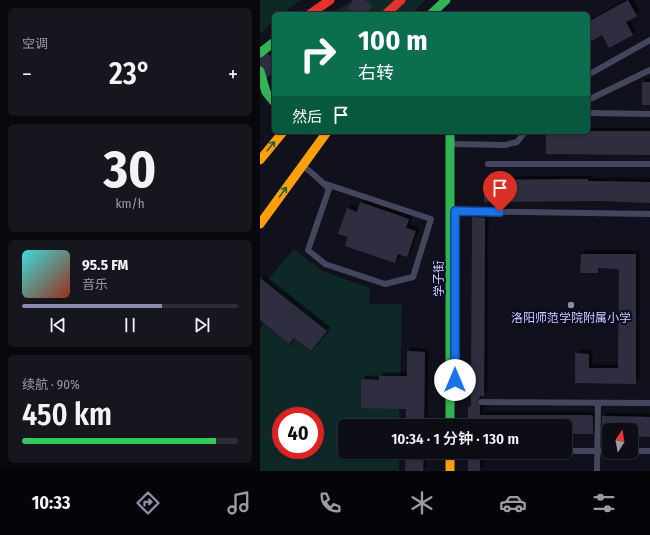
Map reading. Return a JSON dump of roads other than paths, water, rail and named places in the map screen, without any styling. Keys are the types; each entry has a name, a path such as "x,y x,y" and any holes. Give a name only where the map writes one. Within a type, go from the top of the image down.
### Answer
{"main road":[{"path":"313,12 330,0"},
{"path":"388,12 402,0"},
{"path":"434,12 452,2"},
{"path":"260,63 261,52 272,44"},
{"path":"260,70 264,87 272,100"},
{"path":"260,160 281,134"},
{"path":"260,224 326,134"},
{"name":"学子街","path":"451,134 453,143"},
{"name":"学子街","path":"454,134 455,419"},
{"name":"学子街","path":"450,419 453,211"},
{"path":"450,459 450,471"},
{"path":"455,459 455,471"}],"lane":[{"path":"590,74 650,40"},
{"path":"590,99 650,70"},
{"path":"590,113 650,114"},
{"path":"453,143 505,145 517,142 523,134"},
{"path":"488,164 650,164"},
{"path":"303,166 329,189 308,250 325,264 385,284 413,277 432,219 323,183"},
{"path":"453,211 650,214"},
{"path":"481,402 650,403"},
{"path":"597,471 598,403"},
{"path":"572,451 602,451"},
{"path":"638,451 650,451"}],"tunnel":[{"path":"356,12 365,0"},
{"path":"260,72 272,57"}],"place":[{"name":"洛阳师范学院附属小学","path":"571,305"}]}
